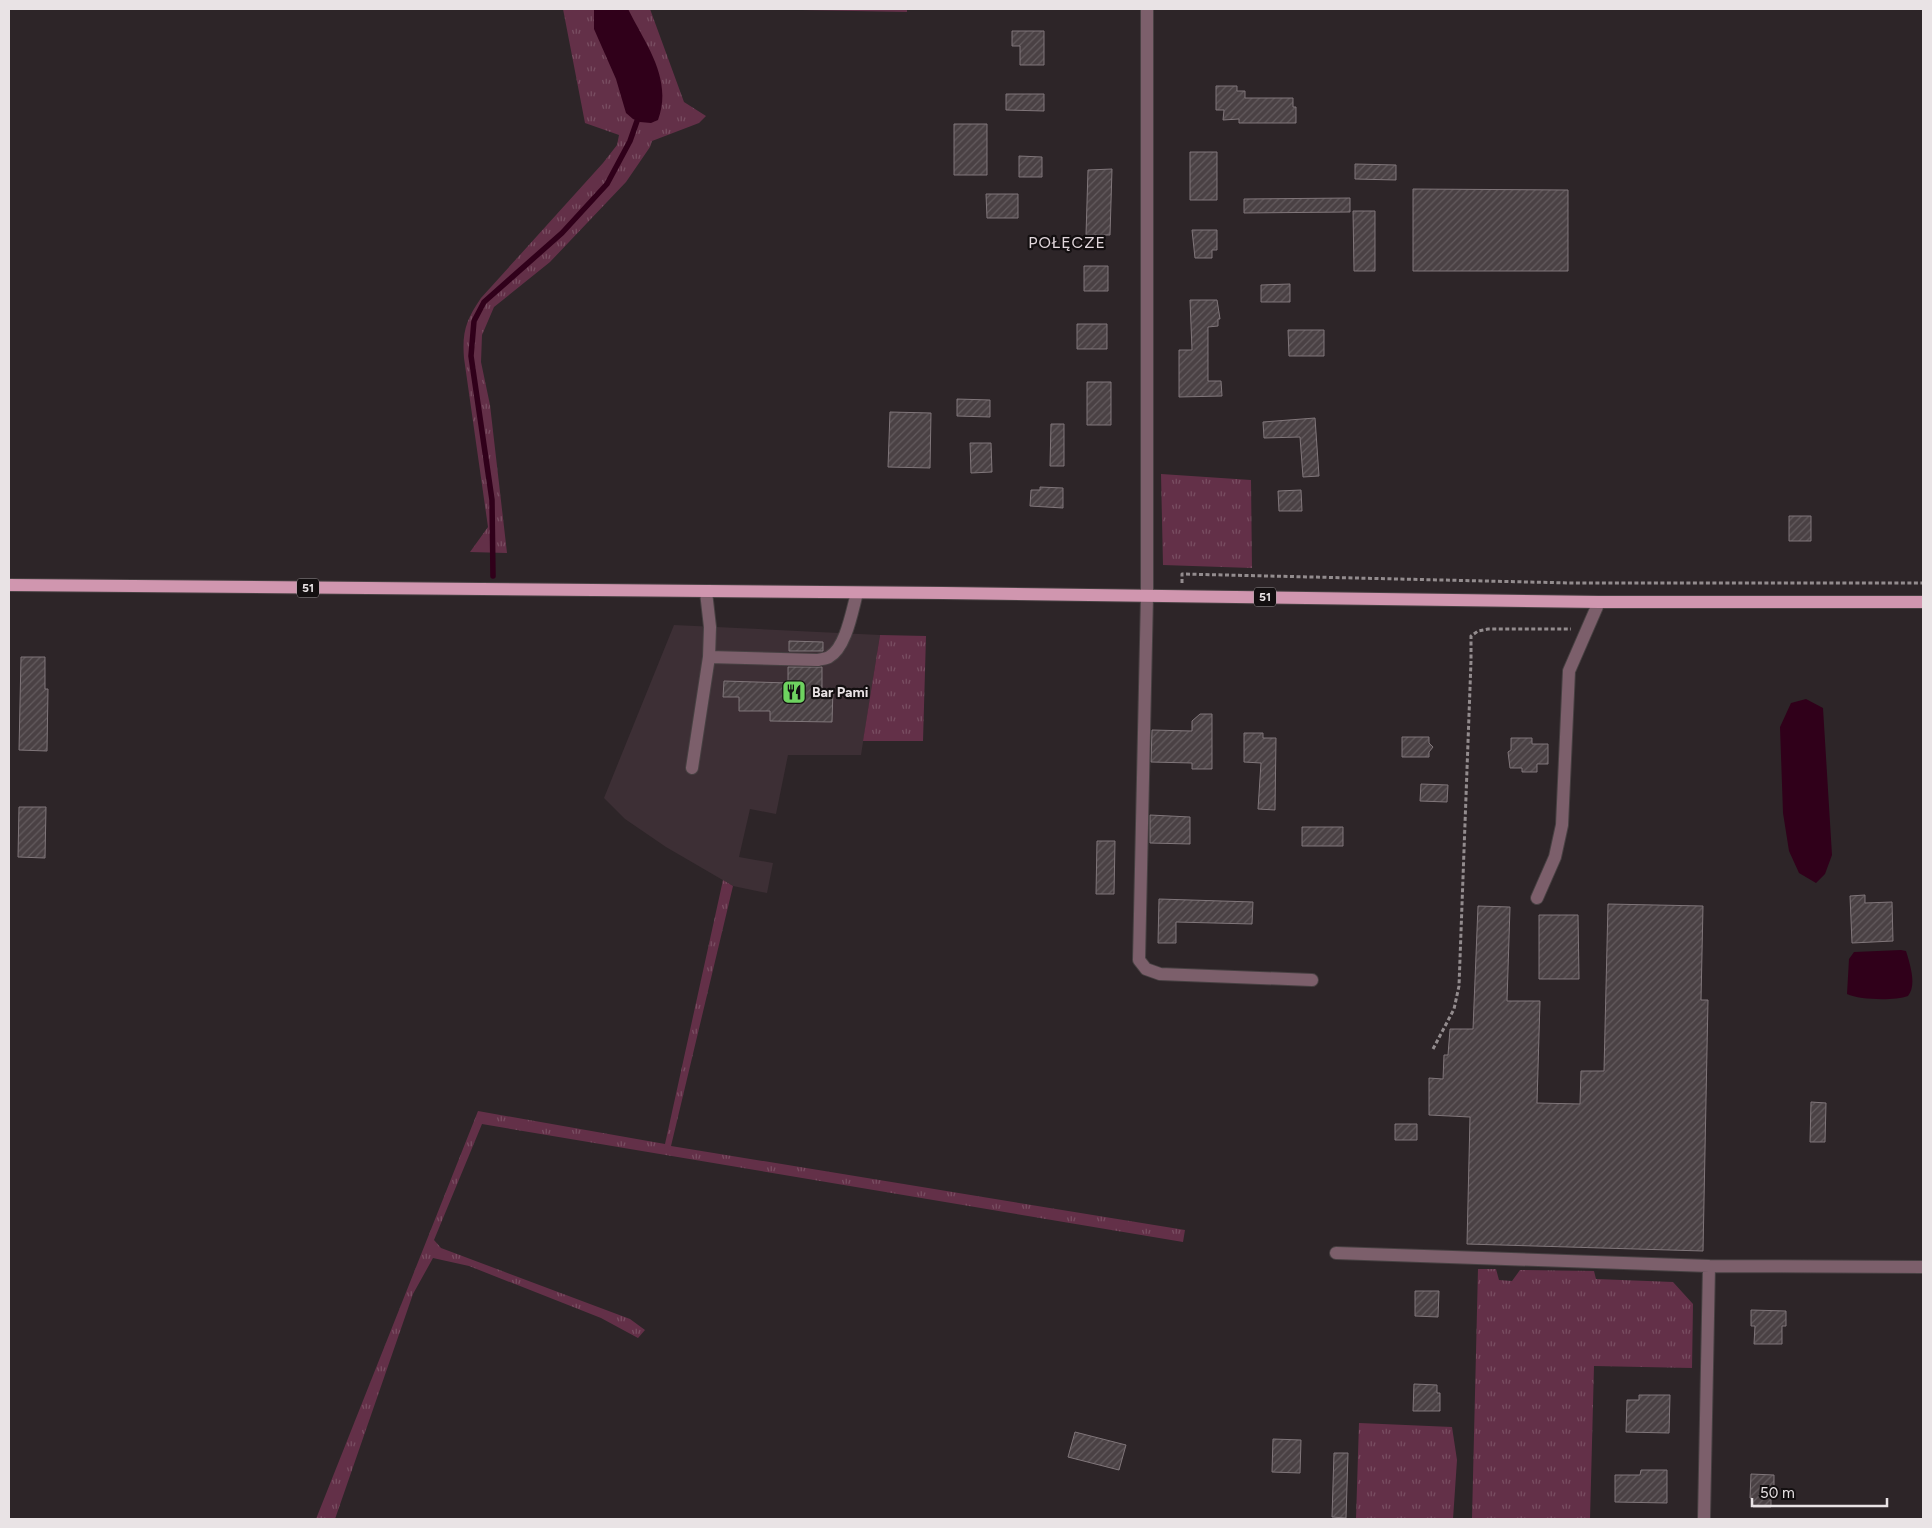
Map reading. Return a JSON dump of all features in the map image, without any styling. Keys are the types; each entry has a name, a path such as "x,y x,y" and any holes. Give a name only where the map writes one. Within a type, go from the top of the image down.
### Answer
{"main road":[{"name":"51","path":"9,585 1181,596 1599,602 1923,602"}],"street":[{"path":"1147,9 1147,596 1139,960 1146,969 1160,974 1312,980"},
{"path":"692,768 709,657 710,627 706,592"},
{"path":"709,657 818,660 828,658 838,650 844,637 857,593"},
{"path":"1537,898 1555,857 1562,825 1568,671 1599,602"},
{"path":"1336,1254 1709,1266 1923,1267"},
{"path":"1704,1519 1709,1266"}],"path":[{"path":"1181,596 1182,574 1572,583 1923,583"},
{"path":"1434,1049 1454,1009 1459,986 1471,636 1478,631 1488,629 1564,630 1588,626"}],"shaded area":[{"path":"594,9 628,9 649,49 660,76 662,105 658,120 651,123 640,122 626,113 616,79 594,29"},
{"path":"674,625 880,635 861,755 788,755 776,814 750,809 739,857 773,863 767,893 733,886 666,847 625,819 604,798"},
{"path":"1806,699 1823,708 1832,855 1825,874 1816,883 1799,873 1789,851 1783,813 1780,727 1791,703"},
{"path":"1906,951 1912,974 1912,986 1908,996 1894,999 1877,999 1860,998 1847,994 1849,959 1854,952"}],"green space":[{"path":"563,9 650,9 684,102 706,116 699,123 652,141 650,147 626,182 550,262 494,307 482,335 481,362 490,405 507,553 470,552 488,527 464,358 466,326 481,298 603,163 617,145 619,135 585,123"},
{"path":"800,9 907,9 907,12 802,10"},
{"path":"1161,474 1251,480 1252,568 1163,565"},
{"path":"880,635 926,636 923,741 863,741"},
{"path":"723,880 733,886 671,1146 1185,1230 1183,1242 482,1124 434,1240 441,1248 630,1319 645,1330 638,1338 601,1318 469,1266 433,1258 413,1294 335,1519 316,1519 478,1111 665,1144"},
{"path":"1478,1269 1496,1269 1499,1280 1512,1281 1520,1270 1594,1271 1596,1279 1673,1282 1693,1304 1692,1368 1594,1366 1590,1519 1472,1519"},
{"path":"1359,1423 1452,1427 1457,1460 1453,1519 1356,1519"}],"building":[{"path":"1012,31 1044,31 1044,65 1020,65 1020,46 1012,46"},
{"path":"1216,86 1237,86 1237,91 1245,91 1245,98 1293,98 1293,107 1296,107 1296,123 1239,123 1239,119 1223,120 1224,110 1216,110"},
{"path":"1006,94 1044,94 1044,111 1006,110"},
{"path":"954,124 987,124 987,175 954,175"},
{"path":"1190,152 1217,152 1217,200 1190,200"},
{"path":"1019,156 1042,157 1042,177 1019,177"},
{"path":"1355,164 1396,165 1396,180 1355,179"},
{"path":"1112,169 1110,235 1086,235 1088,170"},
{"path":"1413,189 1568,190 1568,271 1413,271"},
{"path":"986,194 1018,194 1018,218 987,218"},
{"path":"1350,198 1350,212 1244,213 1244,199"},
{"path":"1353,211 1375,211 1375,271 1354,271"},
{"path":"1192,230 1217,230 1217,250 1212,250 1212,258 1195,258"},
{"path":"1084,266 1108,266 1108,291 1084,291"},
{"path":"1290,284 1290,302 1261,302 1261,285"},
{"path":"1190,300 1217,300 1220,319 1218,319 1218,326 1208,327 1208,381 1221,381 1222,396 1179,397 1179,350 1192,350"},
{"path":"1077,324 1107,324 1107,349 1077,349"},
{"path":"1288,330 1324,330 1324,356 1289,356"},
{"path":"1087,382 1111,382 1111,425 1087,425"},
{"path":"957,399 990,400 990,417 957,416"},
{"path":"890,412 931,413 930,468 888,467"},
{"path":"1315,418 1319,476 1303,477 1300,437 1264,438 1263,422"},
{"path":"1051,424 1064,424 1064,466 1050,466"},
{"path":"970,443 991,443 992,472 971,473"},
{"path":"1040,487 1063,488 1063,508 1030,506 1031,490 1040,490"},
{"path":"1301,490 1302,511 1279,511 1278,491"},
{"path":"1789,516 1811,516 1811,541 1789,541"},
{"path":"789,641 823,642 823,651 789,651"},
{"path":"21,657 45,657 45,689 48,689 47,751 19,750"},
{"path":"788,667 822,667 822,689 833,689 832,722 770,721 770,711 739,711 739,697 723,697 724,681 788,683"},
{"path":"1200,714 1212,714 1212,769 1192,769 1192,763 1151,762 1152,730 1192,731 1192,721"},
{"path":"1244,733 1263,733 1263,738 1276,738 1275,810 1258,809 1261,763 1244,762"},
{"path":"1402,737 1429,737 1429,743 1433,747 1429,752 1429,757 1402,757"},
{"path":"1511,738 1532,738 1532,744 1548,744 1548,764 1537,764 1537,772 1522,772 1522,768 1510,768 1508,752 1511,750"},
{"path":"1421,784 1448,785 1447,802 1420,801"},
{"path":"19,807 46,807 45,858 18,857"},
{"path":"1150,815 1190,817 1190,844 1150,843"},
{"path":"1302,827 1343,827 1343,846 1302,846"},
{"path":"1097,841 1115,841 1114,894 1096,894"},
{"path":"1865,895 1865,903 1892,902 1893,941 1852,943 1850,896"},
{"path":"1159,899 1253,902 1252,924 1176,922 1176,943 1158,943"},
{"path":"1608,904 1703,906 1701,1000 1708,1000 1703,1251 1467,1244 1470,1117 1429,1115 1429,1078 1443,1079 1444,1055 1448,1055 1450,1029 1473,1029 1478,906 1510,907 1507,1001 1540,1001 1537,1103 1580,1104 1581,1071 1604,1071"},
{"path":"1539,915 1578,915 1579,979 1539,979"},
{"path":"1811,1102 1826,1103 1825,1142 1810,1142"},
{"path":"1395,1124 1417,1124 1417,1140 1395,1140"},
{"path":"1415,1291 1439,1291 1438,1317 1415,1316"},
{"path":"1751,1310 1786,1311 1786,1326 1782,1326 1782,1344 1754,1344 1755,1326 1751,1326"},
{"path":"1414,1384 1437,1385 1437,1393 1440,1393 1440,1411 1413,1411"},
{"path":"1639,1395 1670,1395 1669,1433 1626,1432 1627,1400 1639,1400"},
{"path":"1075,1432 1126,1445 1119,1470 1068,1457"},
{"path":"1273,1439 1301,1440 1300,1473 1272,1472"},
{"path":"1334,1453 1348,1453 1346,1518 1332,1517"},
{"path":"1641,1470 1667,1470 1667,1503 1615,1502 1615,1475 1640,1475"},
{"path":"1751,1474 1774,1475 1774,1498 1771,1498 1771,1507 1753,1507 1752,1498 1750,1498"}],"waterway":[{"path":"493,576 492,500 471,356 474,321 484,302 562,233 607,184 630,141 637,121"}],"place":[{"name":"Bar Pami","path":"794,692"}],"district":[{"name":"POŁĘCZE","path":"1067,242"}]}
